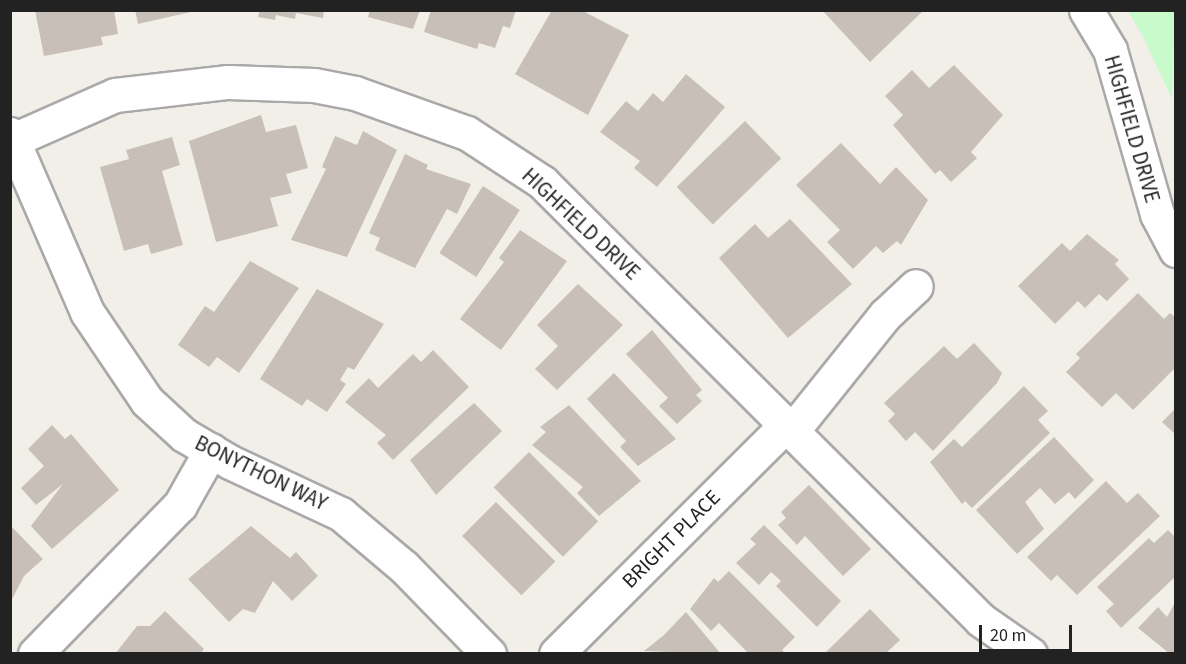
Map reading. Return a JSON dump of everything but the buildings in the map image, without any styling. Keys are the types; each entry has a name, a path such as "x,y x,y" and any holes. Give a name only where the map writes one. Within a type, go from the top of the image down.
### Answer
{"street":[{"name":"HIGHFIELD DRIVE","path":"1086,10 1110,50 1157,214 1176,250"},
{"name":"HIGHFIELD DRIVE","path":"12,137 116,95 173,86 314,85 397,105 467,133 542,182 981,620 1030,654"},
{"name":"BONYTHON WAY","path":"12,137 87,312 116,361 147,401 210,450 341,514 404,567 489,654"},
{"path":"789,428 885,315 916,286"},
{"name":"BRIGHT PLACE","path":"556,654 789,428"},
{"path":"35,654 180,505 210,450"},
{"path":"10,650 18,654"}],"green space":[{"path":"1128,11 1175,11 1172,99 1142,35"}]}
